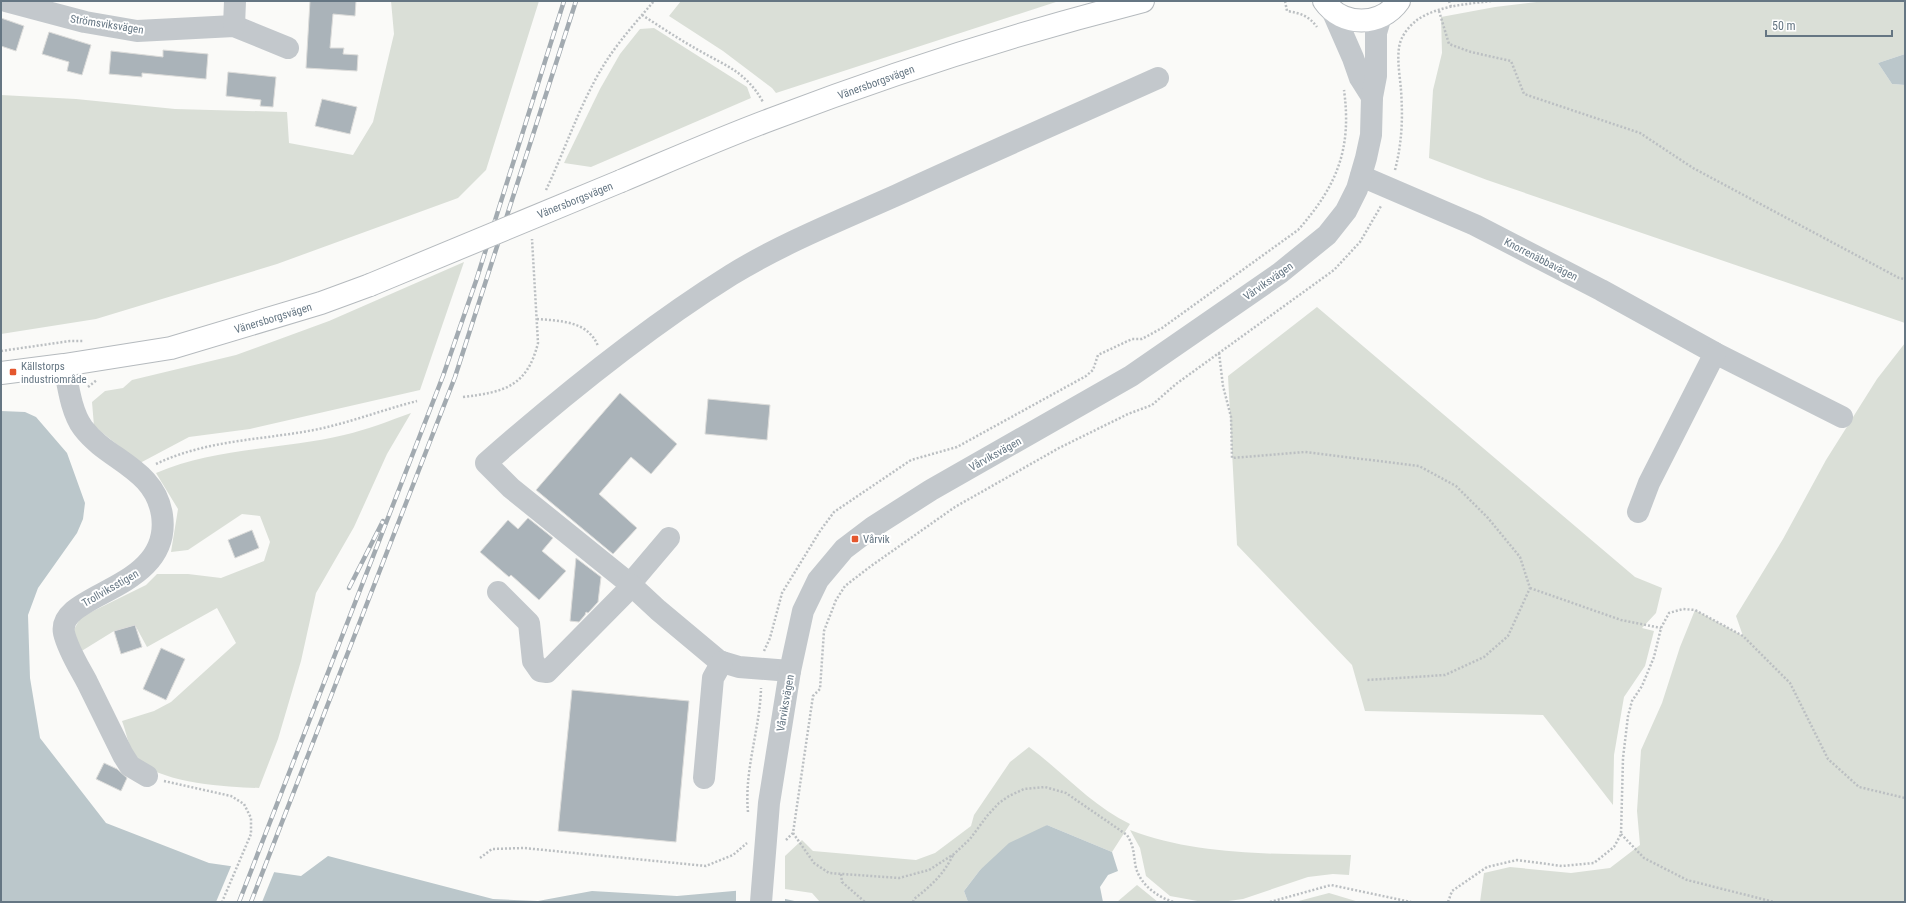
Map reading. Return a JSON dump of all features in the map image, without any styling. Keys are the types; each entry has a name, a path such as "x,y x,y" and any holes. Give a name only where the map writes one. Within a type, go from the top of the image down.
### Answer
{"main road":[{"name":"Vänersborgsvägen","path":"1,373 64,365 171,348 322,303 370,285 771,119 922,66 1143,1"},
{"path":"1328,5 1344,17 1358,21 1367,21 1381,16 1392,9 1399,1"}],"street":[{"name":"Strömsviksvägen","path":"6,1 85,22 137,30 234,26 288,48"},
{"path":"234,26 235,1"},
{"path":"1328,5 1353,58 1360,78 1372,97"},
{"name":"Vårviksvägen","path":"761,902 769,804 790,671 803,611 818,580 844,549 873,526 931,490 1131,376 1280,272 1327,235 1346,211 1361,176 1371,135 1372,97 1376,76 1376,33 1381,16"},
{"path":"790,671 739,666 722,662 704,650 630,584 512,488 486,463 520,433 607,364 675,313 733,274 795,242 1158,78"},
{"name":"Knorrenäbbavägen","path":"1361,176 1482,229 1601,290 1715,353 1842,417"},
{"path":"1638,512 1649,483 1715,353"},
{"name":"Trollviksstigen","path":"64,365 76,413 82,427 104,450 142,475 153,489 162,515 162,533 157,548 142,570 122,584 75,609 66,619 64,632 73,656 123,755 130,766 147,776"},
{"path":"498,592 528,624 533,661 540,671 547,672 624,593 668,538"},
{"path":"704,778 713,678 722,662"}],"path":[{"path":"544,195 569,134 604,65 619,42 654,1"},
{"path":"1285,1 1287,11 1308,18 1319,30"},
{"path":"1449,1 1451,7"},
{"path":"782,844 793,833 813,696 820,689 824,631 836,600 845,586 955,507 1060,448 1128,414 1152,405 1158,401 1161,395 1334,270 1360,242 1378,214 1394,173 1401,141 1402,114 1399,47 1403,35 1417,20 1439,11 1451,7 1491,1"},
{"path":"1439,11 1449,44 1471,52 1511,61 1524,94 1640,133 1693,168 1899,278 1905,279"},
{"path":"642,15 699,51 739,72 750,83 765,105"},
{"path":"1344,88 1347,112 1346,138"},
{"path":"463,397 492,393 512,385 530,368 534,359 538,343 532,262 532,233"},
{"path":"537,319 567,322 582,326 592,334 602,357 607,364"},
{"path":"1,351 70,341 91,341"},
{"path":"1219,353 1223,386 1231,417 1232,458 1305,452 1419,466 1456,486 1488,518 1520,557 1530,588 1508,636 1484,657 1445,675 1367,680"},
{"path":"85,390 93,382 98,380"},
{"path":"142,475 152,466 195,450 242,439 290,435 320,429 417,401"},
{"path":"1530,588 1620,620 1661,628"},
{"path":"1448,902 1452,891 1487,867 1516,860 1562,866 1594,864 1614,847 1621,834 1622,758 1628,716 1632,700 1642,686 1654,657 1661,628 1669,613 1683,609 1695,610 1743,636 1790,682 1828,759 1859,788 1905,798"},
{"path":"147,776 231,796 244,804 251,818 251,834 222,902"},
{"path":"793,833 814,863 830,873 899,878 916,875 929,870 954,854 970,839 987,816 1009,796 1024,789 1045,787 1066,793 1127,836 1133,845 1136,868 1141,879 1164,899 1174,902"},
{"path":"1621,834 1644,858 1687,880 1774,902"},
{"path":"480,858 492,849 524,848 706,866 733,854 750,840"},
{"path":"913,902 914,899 932,885 947,868 954,854"},
{"path":"841,874 842,882 865,902"},
{"path":"1270,902 1331,885 1411,902"}],"shaded area":[{"path":"391,1 539,1 486,170 458,198 277,264 96,319 1,334 1,95 76,99 175,109 287,112 289,143 353,155 373,122 394,34"},
{"path":"681,1 1059,1 776,93 772,88 723,51 669,16"},
{"path":"1545,1 1905,1 1905,54 1878,63 1892,84 1905,85 1905,323 1487,180 1429,158 1433,90 1442,53 1441,17 1495,7"},
{"path":"654,28 747,87 751,98 591,167 564,163 600,89 620,54 640,29"},
{"path":"1905,54 1905,85 1892,84 1878,63"},
{"path":"464,262 420,390 250,429 189,437 140,463 94,426 92,402 105,391 123,388 132,380 236,355 329,321"},
{"path":"1317,307 1635,577 1662,588 1656,613 1642,628 1654,631 1645,666 1624,697 1614,755 1613,805 1543,715 1365,711 1352,665 1237,545 1228,376"},
{"path":"1905,343 1905,902 1480,902 1484,873 1510,867 1571,873 1610,868 1640,845 1637,811 1641,750 1662,703 1680,647 1695,610 1743,636 1736,616 1783,539 1826,460 1877,379"},
{"path":"1,411 25,412 36,417 67,453 85,503 83,519 77,533 38,588 28,615 30,678 40,738 106,823 209,863 301,876 328,856 493,899 538,901 592,891 677,896 745,890 799,902 1,902"},
{"path":"411,413 387,454 354,527 316,593 301,661 278,739 259,788 210,785 191,782 156,771 142,763 131,749 122,721 154,711 171,702 236,643 217,608 147,647 135,625 114,631 80,652 72,633 81,617 146,585 157,574 188,574 221,578 264,561 270,542 260,516 242,514 188,550 171,552 178,509 156,473 202,458 296,444 344,435"},
{"path":"1029,747 1103,808 1130,824 1112,852 1047,825 980,870 964,891 968,902 820,902 812,893 785,889 785,856 802,840 813,851 916,860 935,853 971,826 974,815 1010,762"},
{"path":"1047,825 1112,852 1118,871 1108,875 1100,887 1103,902 968,902 964,891 980,870 1009,843"},
{"path":"1130,830 1183,845 1211,849 1268,854 1351,855 1349,875 1333,874 1308,877 1243,899 1221,902 1203,902 1170,896 1146,876 1140,848"},
{"path":"1137,885 1158,902 1117,902"},
{"path":"1329,893 1359,902 1295,902"}],"pier":[{"path":"232,864 275,870 262,902 216,902"},
{"path":"746,888 785,897 785,902 736,902 736,889"}],"building":[{"path":"310,1 356,1 355,16 333,14 330,48 344,48 343,54 358,55 357,71 306,68"},
{"path":"1,18 24,26 16,51 1,46"},
{"path":"49,32 91,45 82,75 67,71 69,62 42,54"},
{"path":"163,50 208,54 206,79 142,73 142,77 109,74 111,51 163,57"},
{"path":"228,72 276,77 273,107 260,106 261,100 226,96"},
{"path":"322,99 357,107 350,134 315,126"},
{"path":"620,393 677,444 651,474 631,457 599,494 637,528 613,554 536,490"},
{"path":"708,399 770,405 767,440 705,434"},
{"path":"528,518 553,538 542,551 566,571 539,600 511,575 509,577 480,552 508,520 518,529"},
{"path":"252,530 259,548 235,558 228,540"},
{"path":"576,558 601,577 598,602 588,613 586,612 579,622 570,621"},
{"path":"135,625 142,647 121,654 114,631"},
{"path":"161,648 185,659 166,700 143,689"},
{"path":"572,690 689,701 676,842 558,831"},
{"path":"104,763 117,769 127,778 121,791 96,779"}],"railway":[{"path":"239,902 443,376 476,281 564,1"},
{"path":"251,902 455,377 576,1"},
{"path":"349,588 383,521"}],"place":[{"name":"Källstorps industriområde","path":"13,372"},
{"name":"Vårvik","path":"855,539"}]}
